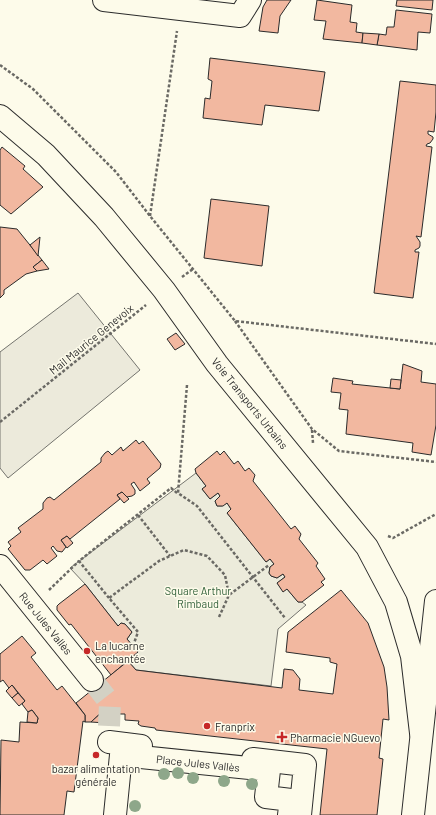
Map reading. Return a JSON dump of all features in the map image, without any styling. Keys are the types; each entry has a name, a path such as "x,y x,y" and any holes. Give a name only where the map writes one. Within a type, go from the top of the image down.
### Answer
{"street":[{"path":"104,0 240,16 250,0"},
{"name":"Voie Transports Urbains","path":"0,116 46,155 104,217 164,290 217,364 343,515 367,547 396,602 412,656 421,733"},
{"name":"Rue Jules Vallès","path":"0,566 92,680"},
{"name":"Voie Transports Urbains","path":"413,815 436,600"},
{"name":"Place Jules Vallès","path":"100,815 109,734 305,765 300,815"},
{"name":"Place Jules Vallès","path":"115,815 121,754 269,770 266,797 291,800 289,815"}],"path":[{"path":"150,216 180,8"},
{"path":"0,65 33,89 116,172 235,321 312,429 339,451 436,462"},
{"name":"Mail Maurice Genevoix","path":"0,422 164,290 193,269"},
{"path":"235,321 436,344"},
{"path":"178,494 187,385"},
{"path":"32,606 79,561 172,488 178,494 197,506 285,618"},
{"path":"386,536 393,538 436,514"},
{"path":"138,515 170,556"},
{"path":"109,598 159,561 184,550 207,556 225,575 229,595"},
{"path":"79,561 138,632 133,646"},
{"path":"219,617 229,595 269,565"}],"green space":[{"name":"Square Arthur Rimbaud","path":"196,473 206,486 202,489 210,499 218,493 220,496 215,501 217,506 222,506 227,503 231,509 227,513 266,562 270,559 274,564 270,567 269,573 271,576 277,578 283,574 285,577 277,583 283,591 287,589 298,602 302,602 306,605 278,629 271,686 136,670 128,661 138,652 127,639 132,632 125,624 121,623 118,626 85,584 70,568"}],"shaded area":[{"path":"78,293 140,370 8,478 0,468 0,352"}],"building":[{"path":"267,0 291,0 280,16 278,33 259,31 263,7"},
{"path":"317,0 352,5 350,22 357,23 356,32 363,33 362,43 323,39 326,21 314,20"},
{"path":"397,0 433,0 432,10 396,6"},
{"path":"396,10 432,14 430,33 418,32 417,50 377,45 379,34 386,35 387,27 394,27"},
{"path":"363,33 379,34 377,45 362,43"},
{"path":"210,58 325,72 319,111 265,105 262,125 203,118 205,98 210,99 212,81 208,79"},
{"path":"400,81 436,85 434,132 428,131 428,134 433,137 433,139 426,146 432,147 421,237 416,236 420,242 420,246 415,250 415,252 419,252 413,298 374,293"},
{"path":"2,147 25,166 23,169 43,187 11,214 0,205 0,150"},
{"path":"211,199 269,206 262,266 204,258"},
{"path":"0,227 17,229 42,260 33,267 37,271 26,274 4,290 4,294 0,298"},
{"path":"40,237 38,256 30,245"},
{"path":"42,260 49,269 37,271 33,267"},
{"path":"176,333 185,344 175,350 167,339"},
{"path":"403,364 422,371 421,382 436,384 436,425 431,455 412,452 413,443 346,434 348,410 339,409 341,393 331,392 333,378 353,381 352,384 400,389"},
{"path":"391,379 401,380 400,389 390,388"},
{"path":"136,440 139,444 143,441 161,464 160,468 147,479 150,483 140,491 134,482 131,484 135,490 135,494 127,497 122,492 117,495 120,499 70,539 67,536 61,540 66,547 62,552 57,551 53,546 51,548 57,556 47,564 43,560 30,570 25,570 8,549 11,546 8,542 21,532 18,528 43,509 43,503 47,498 50,497 54,500 101,462 101,458 105,453 108,451 112,455 121,447 123,451"},
{"path":"217,451 220,455 224,451 234,464 238,461 245,471 249,468 255,475 253,481 291,529 295,526 301,534 299,539 318,563 316,566 325,579 321,582 324,585 302,602 298,602 287,589 283,592 277,583 285,577 283,574 277,578 271,576 269,573 270,567 274,564 270,559 266,562 227,513 231,509 227,503 223,506 217,506 215,501 220,496 218,493 210,499 202,489 206,486 196,473 195,469"},
{"path":"122,492 129,499 124,503 117,495"},
{"path":"67,536 73,543 67,548 61,540"},
{"path":"85,584 118,626 121,623 125,624 132,632 127,639 138,652 111,675 71,624 69,625 57,610 57,606 59,604"},
{"path":"341,590 368,623 384,667 389,720 383,719 379,758 383,759 377,815 320,815 327,749 156,730 155,728 141,726 138,724 139,721 125,720 125,714 120,714 117,710 107,717 102,712 91,722 85,722 85,715 76,703 128,661 136,670 282,688 284,669 293,670 300,679 299,690 333,694 337,664 330,662 330,658 286,652 288,632"},
{"path":"22,636 36,653 31,657 57,690 62,686 85,715 74,792 67,791 64,815 0,815 1,740 19,742 20,722 37,723 38,718 32,710 28,712 22,704 25,701 12,685 9,688 3,680 0,682 0,654"},
{"path":"12,685 18,693 12,698 6,691"},
{"path":"18,693 25,701 19,706 12,698"},
{"path":"32,710 38,718 37,723 27,722 28,712"},
{"path":"102,712 107,717 106,723 91,722"}],"tunnel":[{"path":"92,680 110,703 109,726"}],"place":[{"name":"La lucarne enchantée","path":"87,651"},
{"name":"Franprix","path":"207,726"},
{"name":"Pharmacie NGuevo","path":"282,737"},
{"name":"bazar alimentation générale","path":"96,755"}]}
